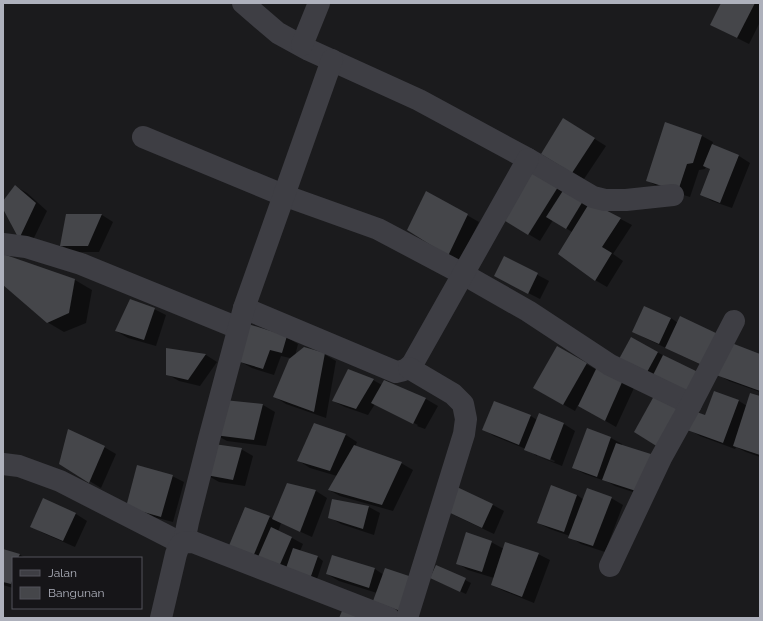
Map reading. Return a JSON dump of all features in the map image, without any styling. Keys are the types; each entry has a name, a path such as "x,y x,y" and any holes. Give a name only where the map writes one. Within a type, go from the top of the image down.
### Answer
{"street":[{"path":"243,3 278,33 332,60 419,100 528,158 593,197 605,200 638,199 673,195"},
{"path":"302,45 319,3"},
{"path":"160,618 176,554 179,546 183,543 241,318 332,60"},
{"path":"142,137 283,196 378,229 528,310 610,365 691,404"},
{"path":"3,244 26,247 81,264 396,372 404,371 413,363 528,158"},
{"path":"610,566 661,458 691,404 734,320"},
{"path":"407,618 464,434 466,418 463,404 453,394 409,368"},
{"path":"3,464 19,466 60,481 183,543 193,542 389,618"}],"building":[{"path":"721,3 755,3 737,38 710,25"},
{"path":"563,118 595,138 572,173 541,154"},
{"path":"665,122 702,135 693,163 687,164 678,191 646,181"},
{"path":"712,144 739,155 720,203 700,195 710,169 703,166"},
{"path":"531,171 558,187 528,235 502,219"},
{"path":"15,185 36,203 19,239 3,209 3,201"},
{"path":"564,189 583,201 566,229 546,217"},
{"path":"426,191 468,214 448,256 407,230"},
{"path":"590,202 621,218 602,247 612,253 595,281 558,254"},
{"path":"66,214 102,214 88,246 60,246"},
{"path":"3,254 75,279 69,313 47,323 3,285"},
{"path":"504,256 538,273 528,294 494,276"},
{"path":"130,299 155,308 144,340 115,331"},
{"path":"644,306 671,318 659,344 632,332"},
{"path":"680,316 718,334 702,365 665,348"},
{"path":"245,323 287,336 282,353 270,350 263,369 240,362"},
{"path":"631,337 658,352 646,374 619,359"},
{"path":"729,342 760,354 760,391 716,375"},
{"path":"557,346 587,363 563,405 533,388"},
{"path":"304,347 325,353 314,412 273,397 289,359"},
{"path":"166,348 206,354 188,380 166,375"},
{"path":"663,355 698,372 687,394 652,377"},
{"path":"597,367 623,380 605,421 578,406"},
{"path":"348,369 374,379 356,409 332,401"},
{"path":"384,380 426,398 413,424 371,403"},
{"path":"714,391 739,400 723,443 687,430 694,411 705,415"},
{"path":"750,393 760,396 760,455 733,446"},
{"path":"654,396 680,409 658,447 634,432"},
{"path":"224,400 263,404 254,440 214,435"},
{"path":"494,401 531,415 519,445 482,430"},
{"path":"539,413 564,423 550,460 524,450"},
{"path":"314,423 346,434 330,471 297,461"},
{"path":"587,428 611,437 597,477 572,468"},
{"path":"68,429 105,446 89,483 59,464"},
{"path":"616,443 654,455 639,492 602,480"},
{"path":"214,444 242,448 233,480 206,475"},
{"path":"354,445 402,462 382,505 328,490"},
{"path":"137,465 173,475 161,517 126,507"},
{"path":"287,483 316,490 300,532 272,519"},
{"path":"551,485 577,495 564,532 537,523"},
{"path":"457,487 493,504 482,528 446,511"},
{"path":"587,488 612,497 593,546 568,538"},
{"path":"43,498 76,513 63,541 30,527"},
{"path":"332,499 369,506 363,529 328,518"},
{"path":"245,507 270,516 253,557 228,548"},
{"path":"271,527 292,537 278,569 257,559"},
{"path":"466,532 492,541 482,572 456,564"},
{"path":"505,542 539,553 522,597 491,585"},
{"path":"293,548 318,556 310,579 285,571"},
{"path":"3,549 20,554 18,557 12,557 11,584 3,582"},
{"path":"332,555 375,568 369,588 326,574"},
{"path":"436,565 466,578 460,592 430,578"},
{"path":"385,568 415,578 403,612 373,601"},
{"path":"345,604 371,618 339,618"}]}
